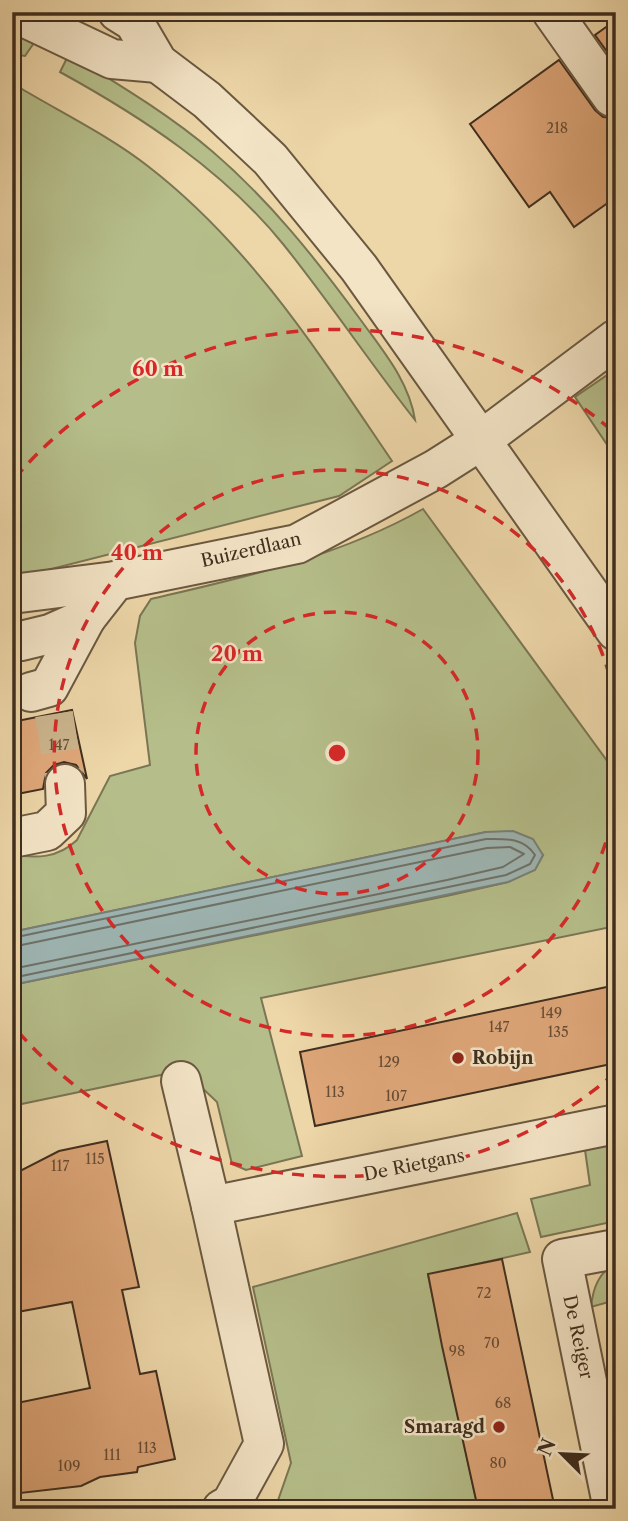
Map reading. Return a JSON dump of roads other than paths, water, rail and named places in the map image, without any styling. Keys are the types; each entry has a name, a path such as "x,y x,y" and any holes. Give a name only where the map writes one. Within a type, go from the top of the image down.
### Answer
{"street":[{"path":"13,12 112,59 158,63"},
{"path":"118,12 134,22 158,63 207,100 270,159 359,268 616,631"},
{"path":"552,12 612,97"},
{"name":"Buizerdlaan","path":"12,594 115,581 297,544 480,441 616,339"},
{"path":"45,697 86,618 115,581"},
{"path":"21,641 50,634 86,618"},
{"path":"12,838 47,831 66,813 65,784"},
{"path":"181,1081 264,1444 231,1504 222,1509"},
{"name":"De Rietgans","path":"211,1206 616,1124"},
{"name":"De Reiger","path":"613,1509 562,1259 616,1249"}],"water":[{"path":"513,831 533,839 543,855 535,870 508,882 12,985 12,932 486,832"}],"tunnel":[{"path":"54,714 65,784"}],"place":[{"name":"Robijn","path":"458,1058"},
{"name":"Smaragd","path":"499,1427"}]}
